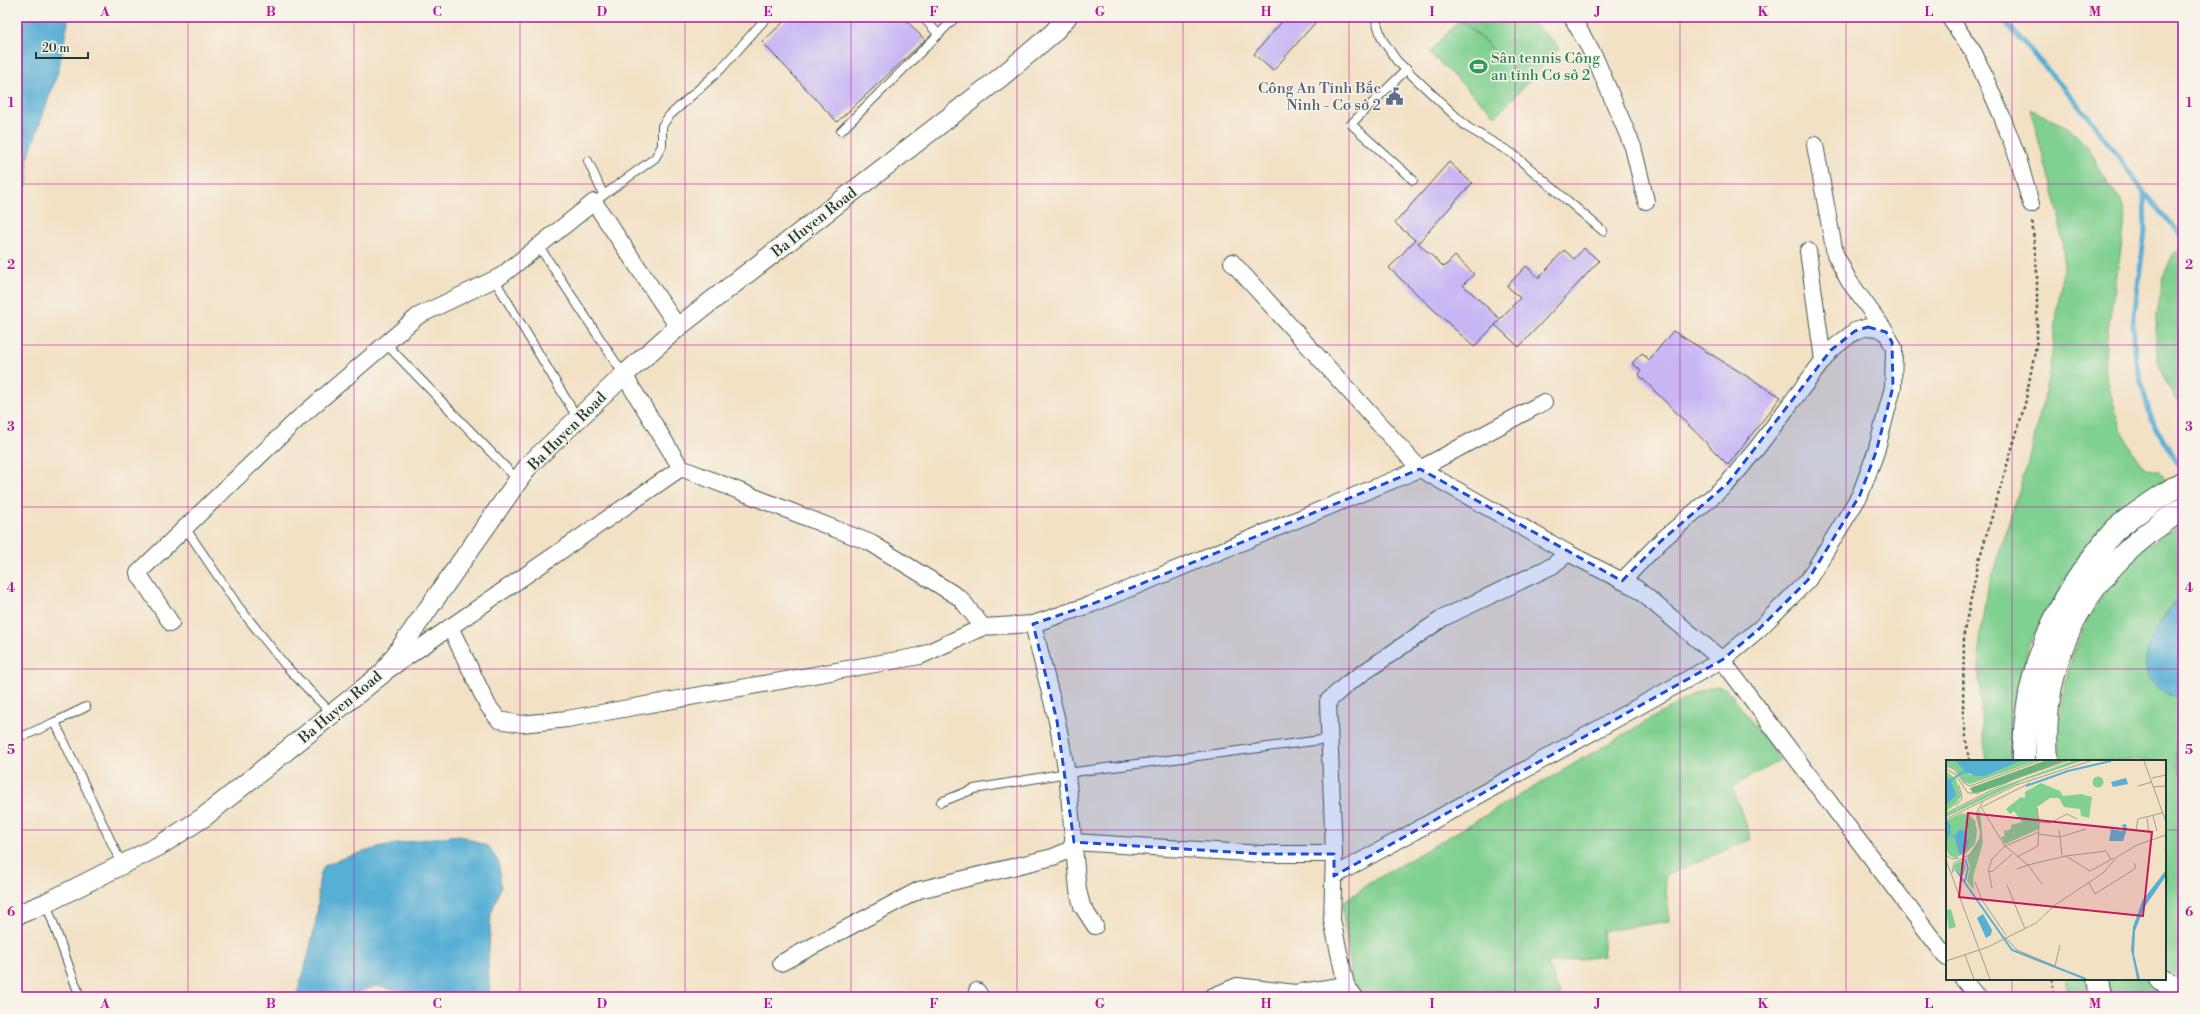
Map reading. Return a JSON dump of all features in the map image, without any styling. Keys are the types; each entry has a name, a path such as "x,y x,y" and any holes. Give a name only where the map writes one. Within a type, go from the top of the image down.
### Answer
{"highway":[{"path":"2024,760 2025,724 2037,662 2047,634 2069,593 2115,530 2183,482"},
{"path":"2047,760 2046,722 2049,696 2060,654 2080,609 2092,591 2123,554 2145,534 2183,509"},
{"path":"2098,980 2101,997"},
{"path":"2163,980 2183,990"}],"street":[{"name":"Ba Huyen Road","path":"17,915 46,903 159,846 204,817 383,673 529,466 578,419 624,375 678,327 1002,77 1053,33 1067,17"},
{"path":"1572,17 1596,60 1633,147 1646,201"},
{"path":"1948,17 1974,53 2001,114 2018,158 2030,204"},
{"path":"1334,876 1722,660 1759,629 1808,580 1860,494 1876,452 1894,387 1894,348 1886,332 1849,281 1835,254 1815,145"},
{"path":"172,623 138,573 184,526 299,418 418,316 502,276 538,245 598,198 678,327"},
{"path":"1808,251 1823,360"},
{"path":"1232,262 1420,469 1568,553 1636,588 1722,660 1946,957"},
{"path":"1622,581 1661,541 1728,483 1757,448 1831,350 1855,331 1868,327 1878,328 1886,332"},
{"path":"624,375 681,468 870,542 960,598 984,627"},
{"path":"450,627 488,706 499,720 522,724 567,719 920,656 984,627 1033,624 1092,604 1420,469 1544,402"},
{"path":"383,673 681,468"},
{"path":"1211,997 1237,986 1294,993 1350,991 1332,920 1334,854 1328,701 1347,684 1443,618 1552,566 1568,553"},
{"path":"1033,624 1057,721 1067,773 1076,876 1082,906 1095,926"},
{"path":"1074,842 1262,854 1334,854"},
{"path":"781,963 919,890 1053,857 1069,850 1074,842"},
{"path":"1964,980 1977,997"}],"lane":[{"path":"588,161 598,198 655,158 662,146 662,126 669,116 721,70 767,17"},
{"path":"923,17 938,34"},
{"path":"841,131 956,17"},
{"path":"1370,17 1378,28"},
{"path":"1375,17 1382,39 1398,61 1467,127 1513,154 1603,231"},
{"path":"1407,69 1351,124 1413,180"},
{"path":"538,245 624,375"},
{"path":"494,280 578,419"},
{"path":"386,344 519,481"},
{"path":"184,526 238,606 285,665 332,715"},
{"path":"26,735 86,707"},
{"path":"55,722 122,865"},
{"path":"941,802 974,789 1067,773 1329,739"},
{"path":"46,903 80,997"}],"path":[{"path":"1969,760 1963,714 1964,632 1979,560 2000,484 2025,404 2037,340 2037,272 2030,204"},
{"path":"2052,980 2054,997"}],"highlighted area":[{"path":"1868,327 1886,332 1892,342 1893,387 1876,452 1860,495 1808,580 1759,629 1722,660 1334,876 1334,854 1262,854 1074,842 1057,721 1033,624 1092,604 1420,469 1622,581 1661,541 1728,483 1831,350 1855,331"}],"green space":[{"name":"Sân tennis Công an tỉnh Cơ sở 2","path":"1462,17 1527,17 1560,48 1528,82 1461,19"},
{"name":"Sân tennis Công an tỉnh Cơ sở 2","path":"1460,19 1528,82 1496,116 1429,53"},
{"path":"2030,109 2069,128 2089,148 2108,184 2120,199 2126,217 2107,336 2104,367 2120,428 2136,457 2145,469 2160,471 2167,483 2106,528 2076,562 2035,632 2027,653 2021,677 2016,721 2015,760 1987,760 1982,730 1979,674 1980,639 1986,594 2031,453 2050,369 2064,260 2059,214"},
{"path":"2180,250 2183,252 2183,409 2168,386 2158,362 2155,328 2163,277 2174,252"},
{"path":"2183,523 2183,592 2158,623 2170,695 2183,701 2177,729 2177,764 2183,780 2183,978 2166,969 2166,760 2060,760 2060,715 2063,693 2068,672 2083,630 2116,576 2132,557"},
{"path":"1717,686 1727,689 1780,760 1732,787 1751,839 1664,876 1670,921 1602,931 1604,956 1546,963 1562,997 1359,997 1352,980 1342,904 1368,884 1654,717 1700,691"},
{"path":"2066,980 2093,980 2096,997 2066,997"},
{"path":"2108,980 2147,980 2177,997 2110,997"}],"water":[{"path":"26,17 69,17 58,72 27,160 28,177 26,188 17,202 17,52"},
{"path":"2183,592 2183,701 2160,688 2152,680 2146,666 2146,655 2155,631 2169,609"},
{"path":"2183,707 2183,780 2178,762 2177,744"},
{"path":"460,835 489,847 499,863 501,887 491,914 488,964 490,995 431,997 376,986 345,997 296,997 313,935 318,907 319,884 324,866 340,859 390,845"}],"building":[{"path":"789,17 903,17 925,40 837,122 762,42"},
{"path":"1286,17 1320,17 1273,71 1254,54"},
{"path":"1449,162 1472,183 1418,243 1444,267 1455,256 1474,274 1463,285 1500,319 1520,298 1507,286 1526,266 1539,278 1564,250 1574,259 1584,248 1599,261 1519,347 1495,325 1474,347 1389,268 1415,240 1395,223"},
{"path":"1673,331 1781,397 1728,465 1639,375 1641,371 1632,363 1642,353 1649,360"}],"waterway":[{"path":"2001,17 2089,117 2144,192 2183,237"},
{"path":"2144,192 2145,232 2133,323 2136,362 2151,419 2181,469"}],"place":[{"name":"Sân tennis Công an tỉnh Cơ sở 2","path":"1478,67"},
{"name":"Công An Tỉnh Bắc Ninh - Cơ sở 2","path":"1394,97"}]}
